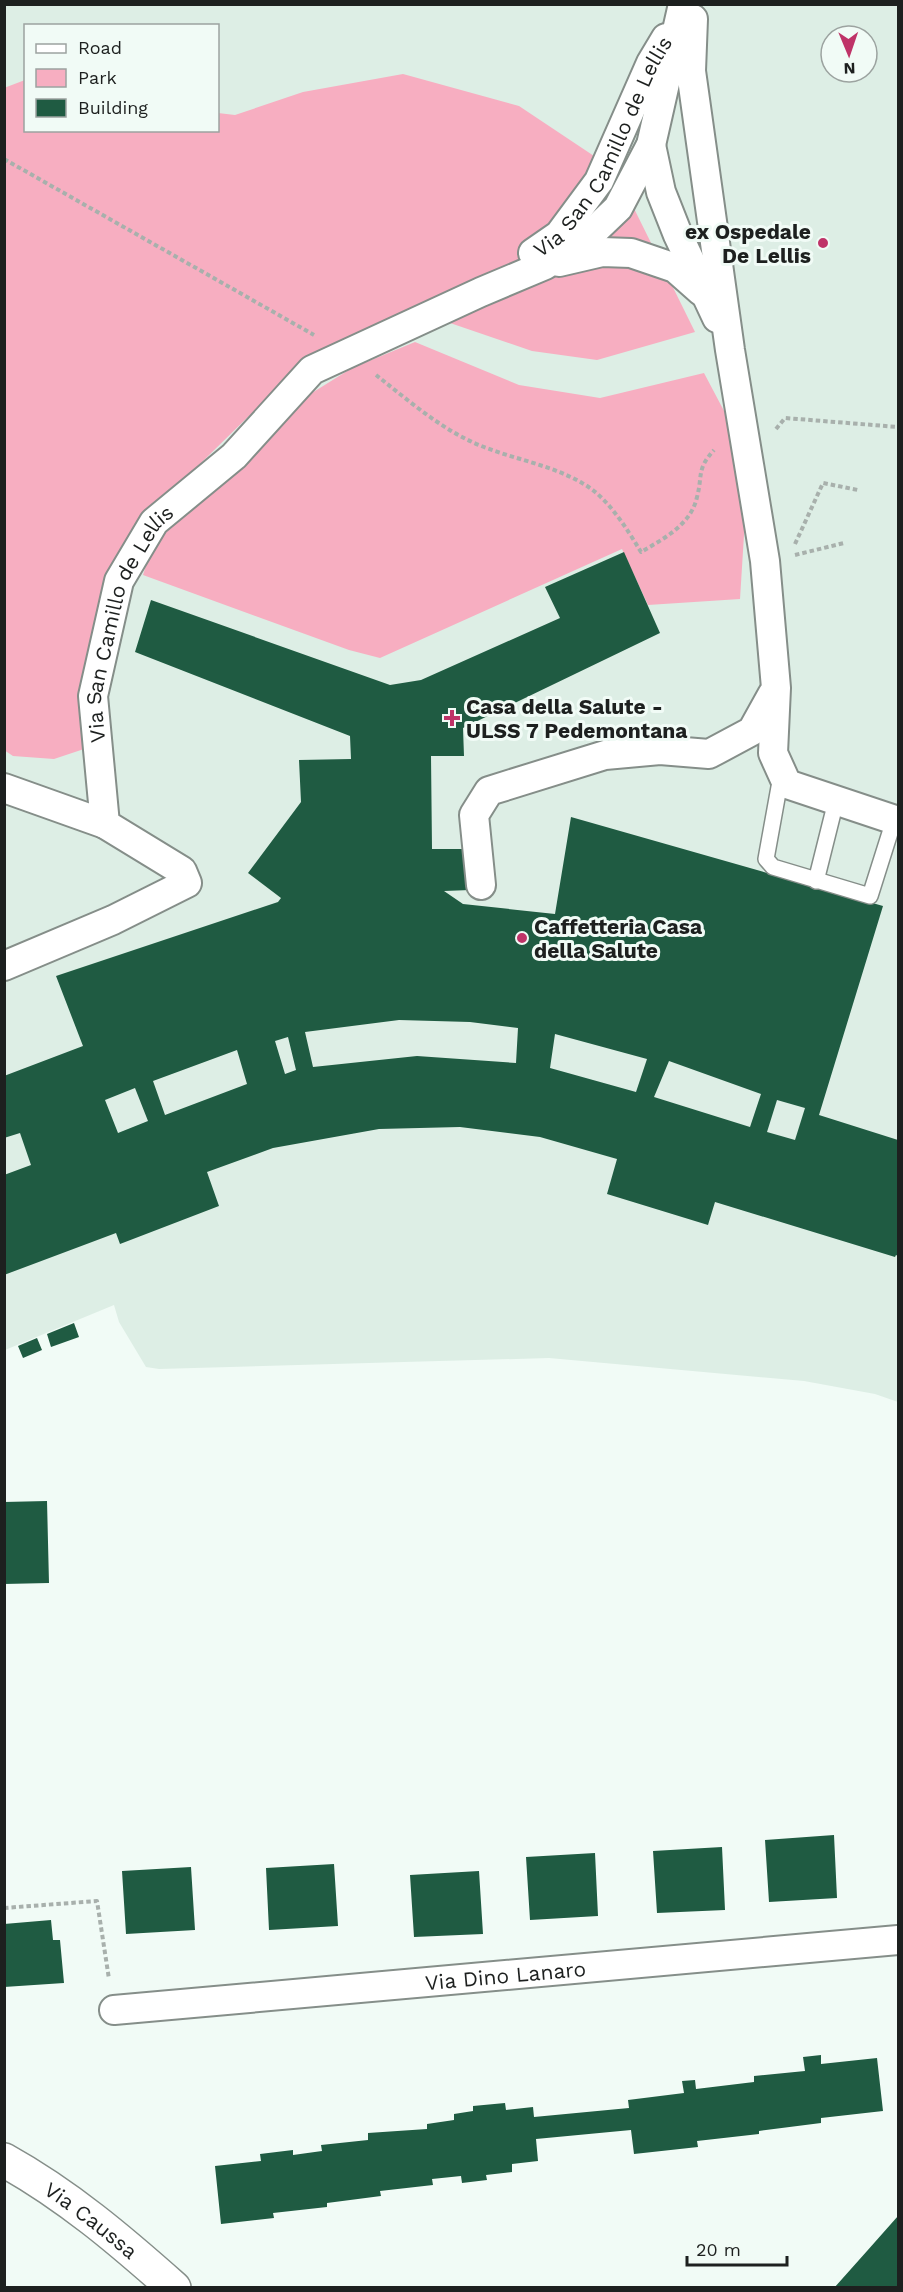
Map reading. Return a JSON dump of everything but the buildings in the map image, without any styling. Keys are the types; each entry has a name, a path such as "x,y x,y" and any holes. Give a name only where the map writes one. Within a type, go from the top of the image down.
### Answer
{"street":[{"name":"Via San Camillo de Lellis","path":"105,824 93,696 119,580 154,522 234,456 312,370 481,292 545,266 594,231 618,208 651,145 686,6"},
{"name":"Via San Camillo de Lellis","path":"481,292 559,235 599,181 651,63 686,6"},
{"name":"Via San Camillo de Lellis","path":"686,6 691,71 730,350 765,561 776,688 773,753 782,780"},
{"name":"Via San Camillo de Lellis","path":"651,145 661,192 730,350"},
{"path":"545,266 602,252 631,253 675,268 707,297"},
{"path":"481,885 474,815 489,791 605,755 660,750 708,754 752,731 776,688"},
{"path":"782,780 836,801 896,820"},
{"path":"4,788 105,824 182,871 187,883 113,920 4,966"},
{"name":"Via Dino Lanaro","path":"114,2010 898,1940"},
{"name":"Via Caussa","path":"4,2160 25,2171 106,2228 174,2288"}],"lane":[{"path":"782,780 766,859 773,867 870,896 896,820"},
{"path":"816,880 836,801"}],"path":[{"path":"4,159 348,354 464,438 487,449 544,466 584,483 612,509 641,552 673,533 690,514 697,498 703,462 720,444 745,436 775,431 785,418 898,427"},
{"path":"789,556 823,483 858,490"},
{"path":"4,1908 97,1901 114,2010"}],"shaded area":[{"name":"Casa della Salute - ULSS 7 Pedemontana","path":"5,5 898,5 898,1402 875,1394 804,1381 549,1358 159,1369 146,1367 119,1322 114,1305 5,1350"}],"green space":[{"path":"403,74 519,106 615,170 695,332 597,360 532,351 415,311 301,365 150,513 87,748 54,759 13,756 4,750 4,88 24,80 24,132 219,132 219,113 235,115 303,92"},
{"path":"415,342 519,385 600,398 704,373 732,426 746,503 740,599 648,605 622,549 380,658 349,650 143,575 155,537 254,429 352,368"}],"place":[{"name":"ex Ospedale De Lellis","path":"823,243"},
{"name":"Casa della Salute - ULSS 7 Pedemontana","path":"452,718"},
{"name":"Caffetteria Casa della Salute","path":"522,938"}]}
